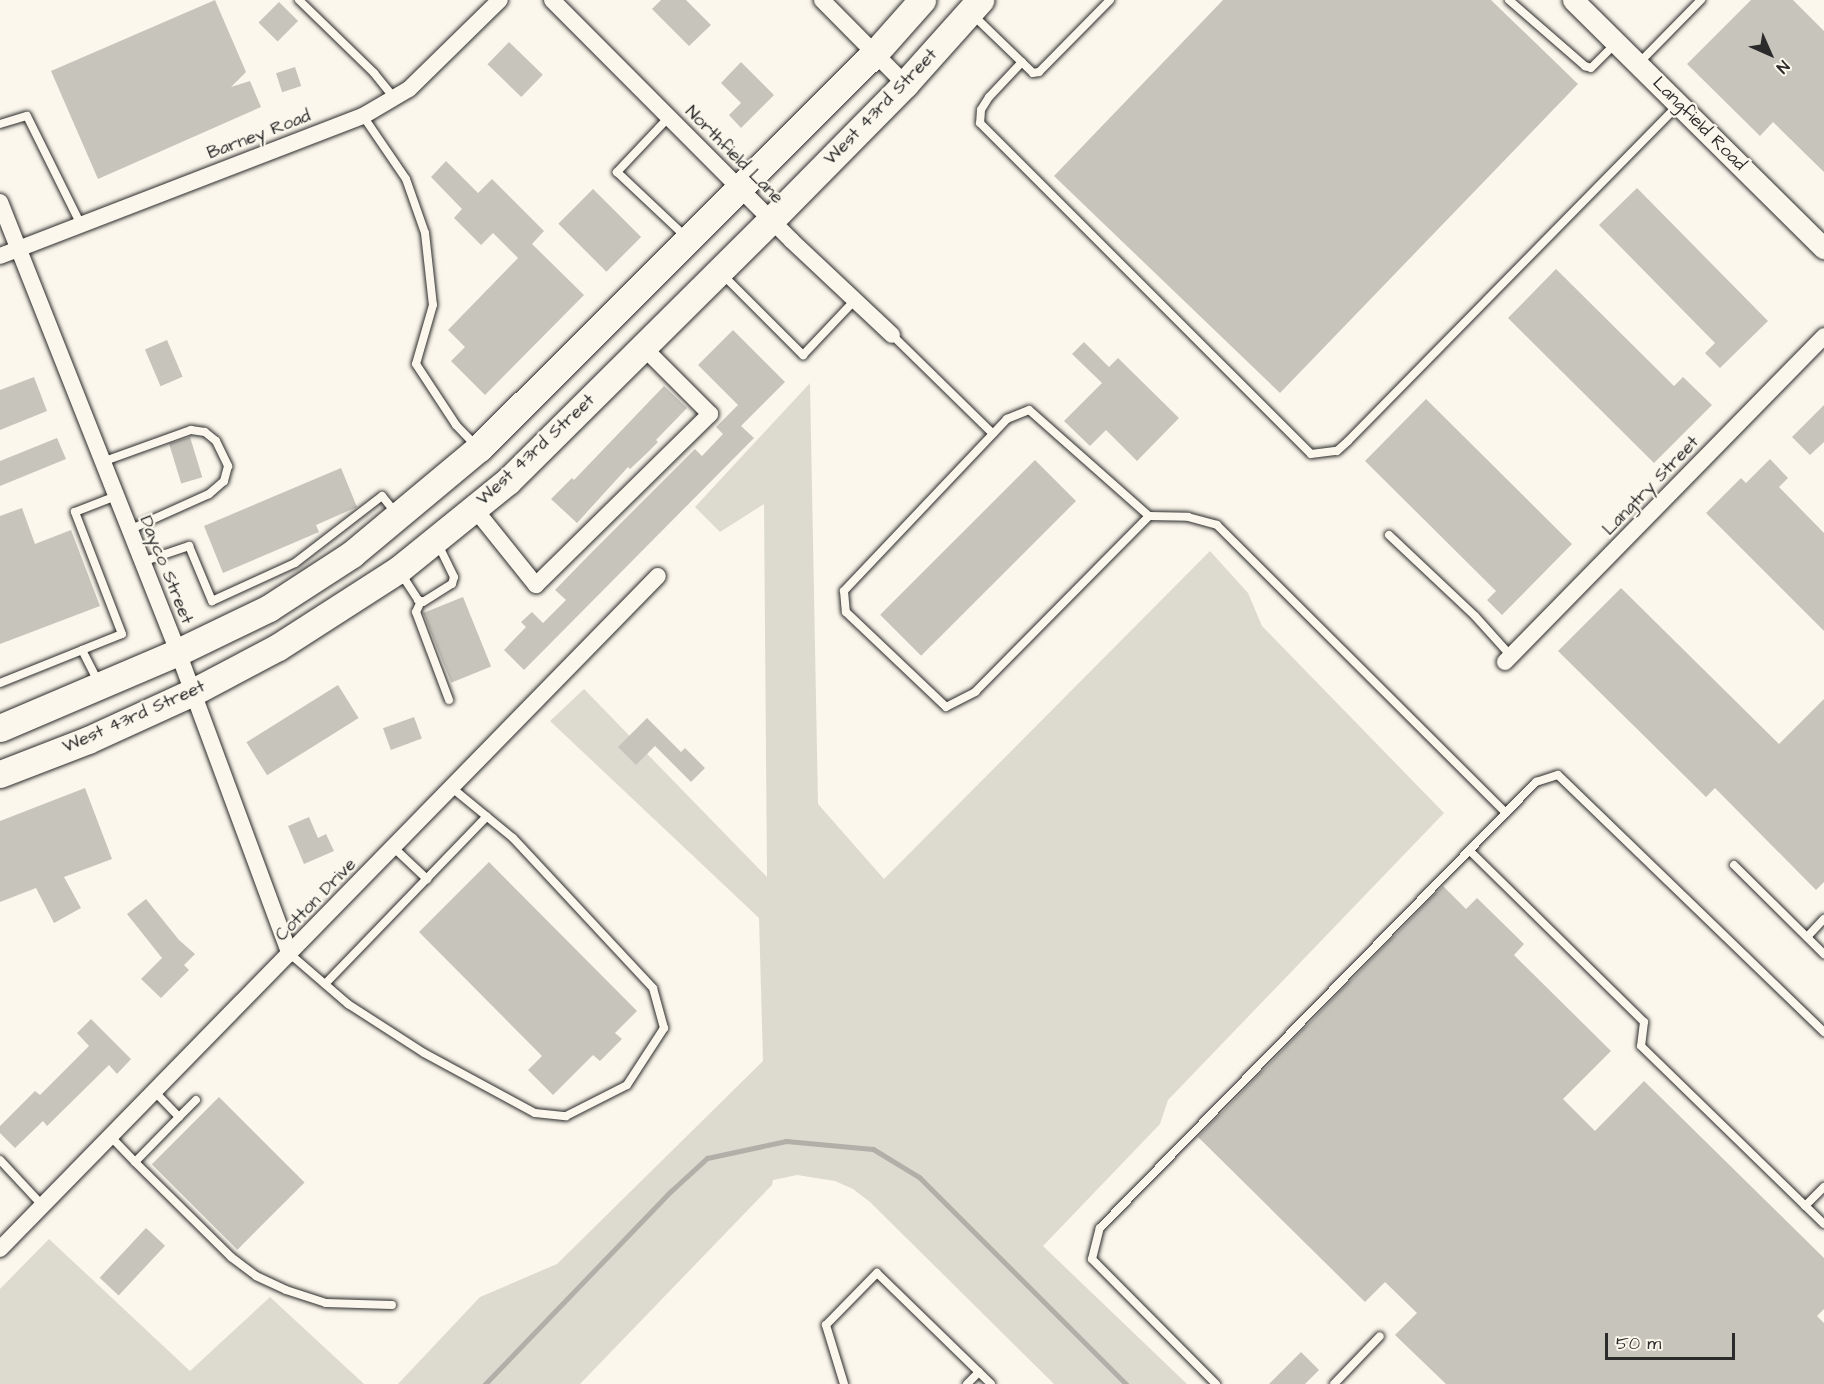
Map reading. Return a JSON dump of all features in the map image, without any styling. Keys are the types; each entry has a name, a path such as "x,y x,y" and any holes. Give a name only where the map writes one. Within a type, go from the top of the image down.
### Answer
{"main road":[{"path":"0,728 178,652 269,608 352,554 479,448 874,53 922,0"},
{"name":"West 43rd Street","path":"0,774 88,740 193,692 278,647 398,570 508,481 905,84 975,6"},
{"path":"479,448 508,481"}],"street":[{"name":"Barney Road","path":"0,256 363,116 409,89 500,0"},
{"name":"Northfield Lane","path":"552,0 771,220 892,335"},
{"path":"822,0 905,84"},
{"name":"Langfield Road","path":"1573,0 1824,248"},
{"name":"Dayco Street","path":"0,205 178,652 290,954"},
{"name":"Langtry Street","path":"1508,659 1824,336"},
{"path":"474,508 536,585 710,414 643,347"},
{"name":"Cotton Drive","path":"0,1249 658,576"}],"lane":[{"path":"299,0 374,73 394,98"},
{"path":"975,6 1033,73 1040,72 1110,0"},
{"path":"1509,0 1584,66 1591,68 1616,43"},
{"path":"1638,64 1701,0"},
{"path":"1022,62 989,97 981,110 980,123 1311,454 1337,451 1348,441 1678,104"},
{"path":"0,124 27,116 81,225"},
{"path":"363,116 406,179 425,233 433,304 416,364 456,425 479,448"},
{"path":"669,117 617,172 688,239"},
{"path":"719,272 803,355 855,300"},
{"path":"892,335 993,434"},
{"path":"1149,516 975,692 946,707 846,612 844,591 1007,418 1029,410 1149,516 1188,517 1217,525 1506,813"},
{"path":"102,462 190,430 205,432 216,441 228,466 224,481 209,494 129,530"},
{"path":"0,683 122,634 75,512 116,496"},
{"path":"142,562 189,546 212,601 295,563 382,496 398,516"},
{"path":"1389,535 1475,616 1508,659"},
{"path":"435,539 454,577 452,584 421,601 416,612 449,700"},
{"path":"398,570 421,601"},
{"path":"82,650 99,685"},
{"path":"1216,1384 1092,1259 1100,1228 1536,782 1558,775 1824,1032"},
{"path":"290,954 348,1004 424,1053 536,1113 566,1116 627,1085 664,1028 654,988 513,838 452,788"},
{"path":"326,984 487,816"},
{"path":"393,848 427,879"},
{"path":"1470,850 1644,1022 1641,1046 1824,1224"},
{"path":"1734,865 1824,954"},
{"path":"1807,937 1824,919"},
{"path":"154,1092 179,1118"},
{"path":"135,1162 196,1100"},
{"path":"111,1137 231,1257 256,1276 286,1290 326,1303 392,1305"},
{"path":"0,1161 43,1206"},
{"path":"1805,1206 1824,1187"},
{"path":"844,1384 826,1325 877,1273 991,1384"},
{"path":"1334,1384 1380,1336"},
{"path":"967,1384 979,1372"}],"shaded area":[{"path":"810,383 818,804 884,879 1210,551 1248,593 1262,626 1444,813 1168,1100 1160,1124 1043,1246 1187,1384 1054,1384 870,1202 853,1189 835,1181 797,1175 773,1180 772,1185 580,1384 398,1384 480,1297 557,1264 763,1061 759,918 550,721 584,689 767,877 764,504 720,532 695,507"},
{"path":"49,1239 190,1371 270,1297 364,1384 0,1384 0,1289"}],"building":[{"path":"215,0 246,72 231,87 250,81 261,107 98,179 51,71"},
{"path":"661,0 686,0 711,25 689,46 652,9"},
{"path":"1223,0 1491,0 1578,84 1280,393 1054,176"},
{"path":"1751,0 1793,0 1824,31 1824,172 1773,122 1760,136 1687,64"},
{"path":"279,2 298,21 278,42 258,23"},
{"path":"509,42 543,75 521,97 487,64"},
{"path":"741,62 774,95 741,128 729,115 741,103 721,83"},
{"path":"295,67 301,86 282,92 276,73"},
{"path":"446,161 478,193 492,179 544,231 532,244 584,295 485,395 451,361 465,347 448,330 518,258 493,233 481,245 454,218 462,209 431,177"},
{"path":"1637,188 1768,321 1720,368 1705,353 1715,343 1599,225"},
{"path":"593,189 641,237 606,272 558,224"},
{"path":"1556,269 1674,386 1683,377 1712,405 1654,463 1508,318"},
{"path":"733,330 785,382 741,426 754,438 524,670 504,650 526,627 521,622 532,612 543,623 566,600 555,590 695,449 702,456 723,434 716,427 738,405 698,365"},
{"path":"167,340 183,377 161,386 145,349"},
{"path":"1084,342 1109,367 1118,358 1179,418 1137,461 1106,430 1090,446 1064,421 1102,383 1072,354"},
{"path":"34,377 47,411 0,430 0,390"},
{"path":"664,386 687,408 656,440 658,442 630,469 628,467 577,523 551,499 572,478 574,480"},
{"path":"1426,399 1572,544 1502,615 1487,600 1496,591 1365,461"},
{"path":"1824,405 1824,442 1810,455 1792,437"},
{"path":"190,437 202,477 181,484 169,443"},
{"path":"57,438 66,459 0,486 0,461"},
{"path":"1770,459 1788,478 1779,487 1824,533 1824,631 1706,513 1741,478 1746,483"},
{"path":"1035,460 1076,501 921,656 880,615"},
{"path":"341,468 357,507 316,525 319,532 223,573 204,526"},
{"path":"22,508 35,544 71,530 100,606 0,644 0,516"},
{"path":"1621,588 1779,744 1824,699 1824,882 1816,890 1715,788 1706,797 1558,651"},
{"path":"463,597 491,667 451,683 423,613"},
{"path":"338,685 359,718 267,775 246,742"},
{"path":"414,717 422,739 391,750 383,728"},
{"path":"647,718 681,752 685,748 705,768 691,782 655,746 636,765 618,747"},
{"path":"85,788 112,859 64,877 81,908 54,923 36,888 0,902 0,821"},
{"path":"309,817 318,838 326,834 334,851 304,864 288,826"},
{"path":"489,862 637,1011 615,1033 622,1039 600,1061 593,1055 553,1095 528,1070 542,1056 419,932"},
{"path":"1443,886 1466,909 1477,898 1524,944 1514,955 1611,1051 1563,1099 1595,1131 1644,1081 1824,1258 1824,1309 1817,1316 1824,1323 1824,1384 1446,1384 1395,1335 1417,1313 1385,1282 1365,1302 1198,1137"},
{"path":"146,899 179,940 195,954 184,965 189,970 161,998 141,979 162,958 127,914"},
{"path":"91,1019 131,1059 117,1074 109,1065 47,1126 43,1121 15,1148 0,1133 0,1126 35,1091 40,1095 89,1046 77,1033"},
{"path":"219,1097 305,1183 237,1250 152,1164"},
{"path":"146,1228 165,1246 119,1295 100,1278"},
{"path":"1301,1352 1319,1370 1305,1384 1269,1384"}],"waterway":[{"path":"485,1384 671,1191 707,1158 786,1141 873,1149 919,1177 1126,1384"}]}
